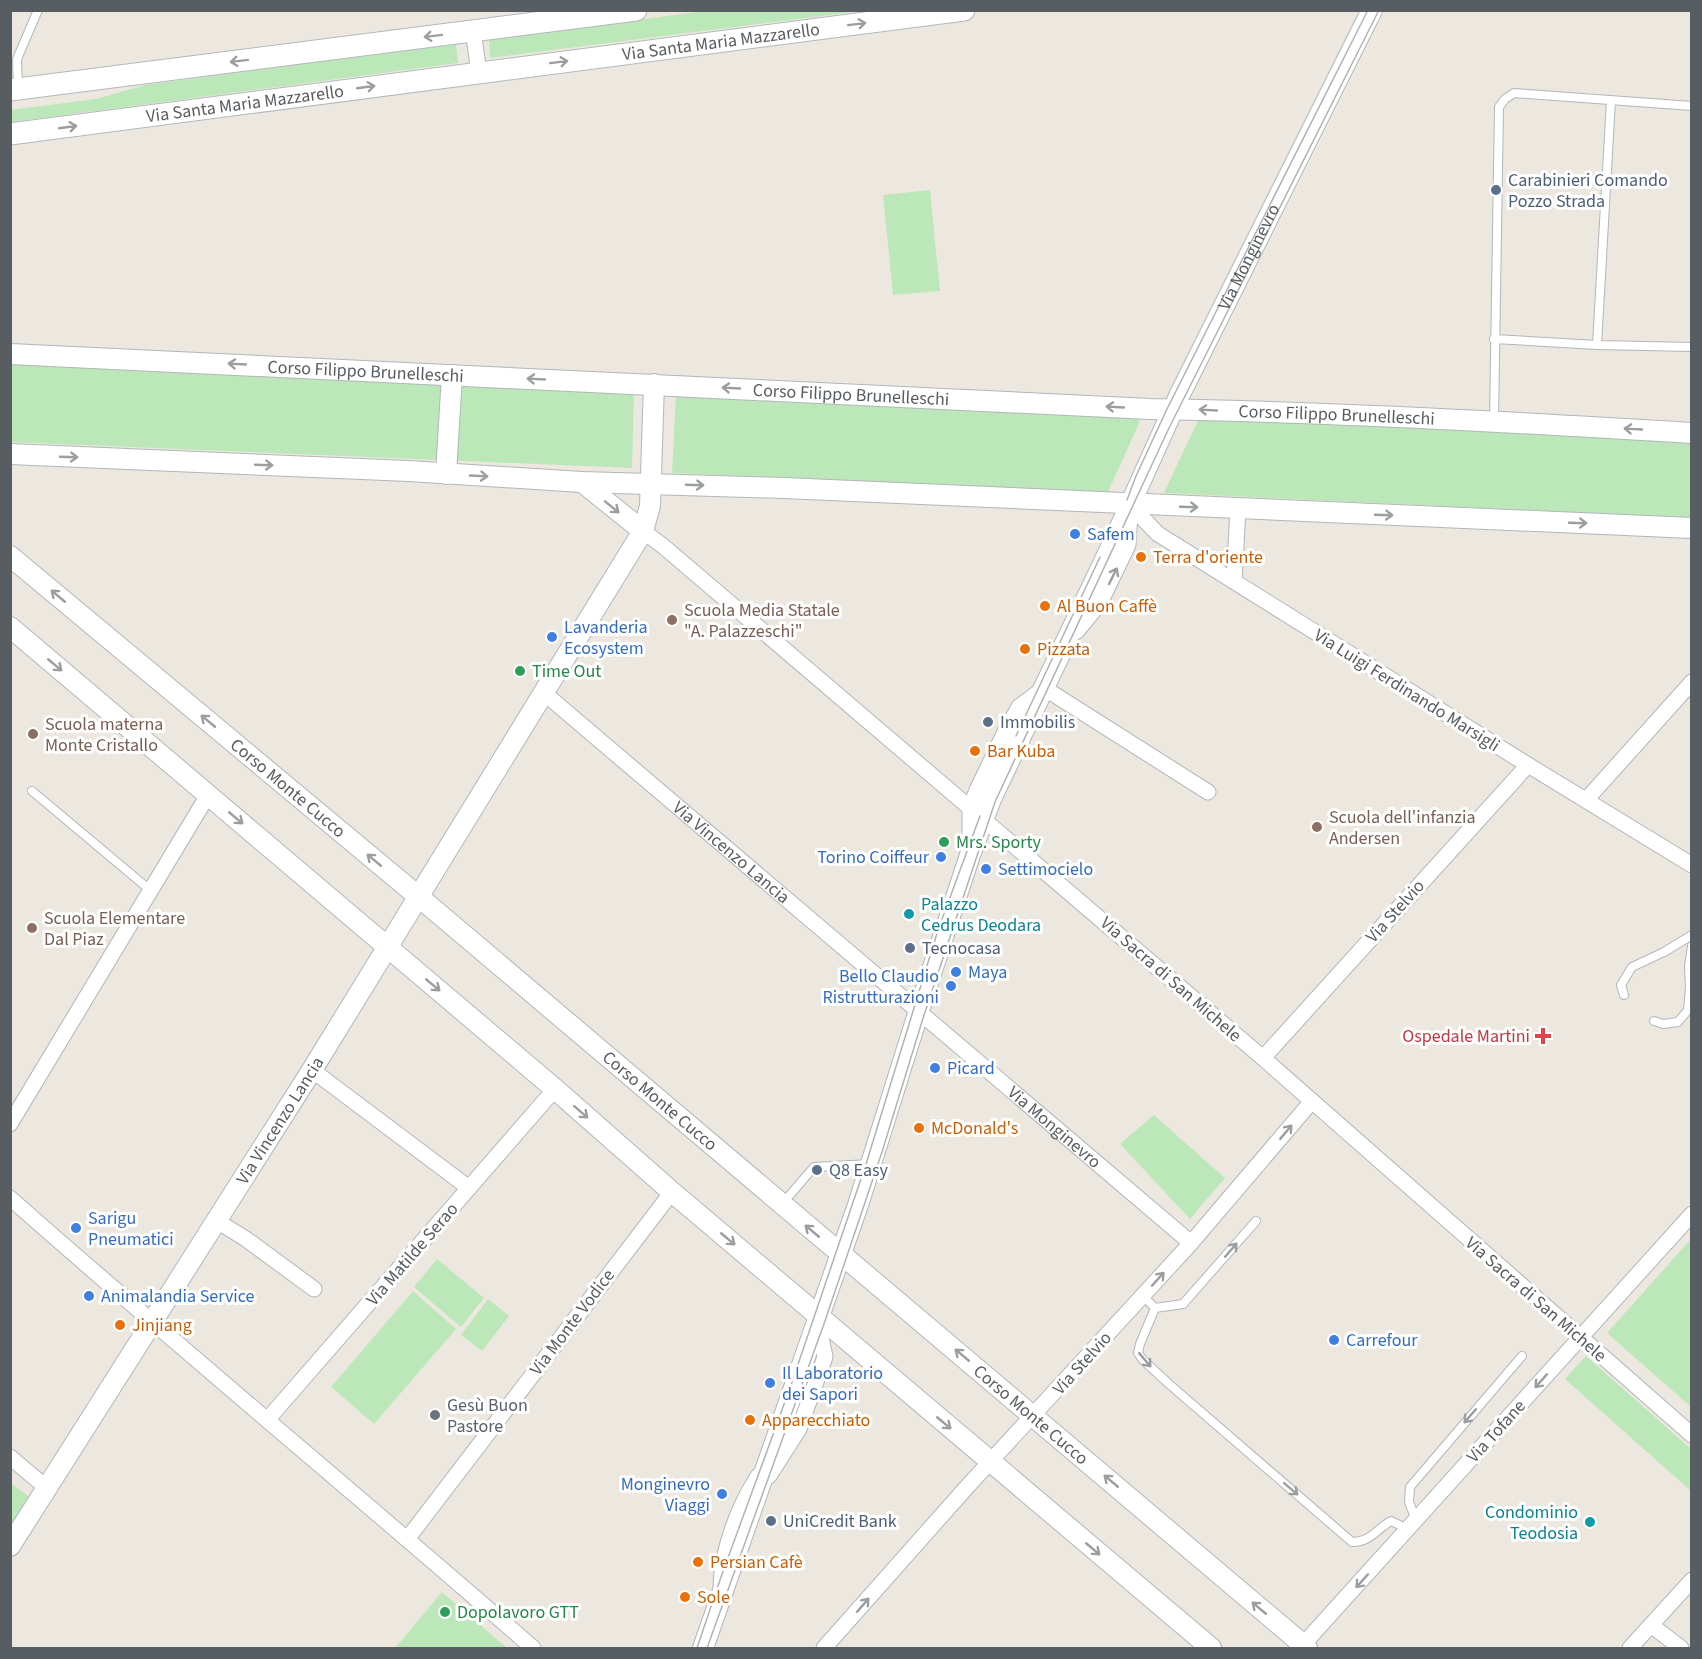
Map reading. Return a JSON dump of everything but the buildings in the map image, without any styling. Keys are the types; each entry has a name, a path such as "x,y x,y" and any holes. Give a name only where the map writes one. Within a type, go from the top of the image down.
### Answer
{"main road":[{"path":"14,89 636,10"},
{"name":"Via Santa Maria Mazzarello","path":"10,134 964,10"}],"street":[{"name":"Via Monginevro","path":"703,1648 872,1164 970,855 977,813 997,785 1173,409 1372,10"},
{"path":"473,31 479,72"},
{"name":"Corso Filippo Brunelleschi","path":"10,354 1173,409 1494,421 1692,432"},
{"path":"446,474 452,375"},
{"name":"Via Vincenzo Lancia","path":"10,1546 312,1070 643,531 650,506 654,384"},
{"path":"11,460 446,474 582,482 784,488 1692,528"},
{"path":"582,482 643,531"},
{"name":"Via Luigi Ferdinando Marsigli","path":"1130,505 1158,534 1692,865"},
{"path":"1234,581 1238,509"},
{"name":"Via Sacra di San Michele","path":"643,531 1263,1058 1692,1435"},
{"name":"Corso Monte Cucco","path":"10,556 419,897 1034,1416 1304,1648"},
{"path":"10,627 1211,1648"},
{"path":"1586,800 1692,682"},
{"path":"1044,688 1208,792"},
{"name":"Via Vincenzo Lancia","path":"544,693 919,1011"},
{"name":"Via Stelvio","path":"1263,1058 1528,765"},
{"path":"10,1124 208,795"},
{"name":"Via Monginevro","path":"919,1011 1191,1243"},
{"path":"312,1070 469,1188"},
{"name":"Via Matilde Serao","path":"268,1419 555,1089"},
{"name":"Via Stelvio","path":"824,1648 990,1461 1034,1416 1191,1243 1312,1101"},
{"name":"Via Monte Vodice","path":"408,1538 672,1192"},
{"path":"10,1198 152,1323 408,1538 534,1648"},
{"name":"Via Tofane","path":"1304,1648 1692,1214"},
{"path":"217,1221 246,1239 314,1289"},
{"name":"Via Monginevro","path":"760,1488 799,1429 822,1368 825,1357 820,1332 820,1317"},
{"name":"Via Monginevro","path":"720,1600 722,1561 747,1493 773,1450"},
{"path":"10,1457 48,1489"},
{"path":"1630,1648 1692,1580"},
{"path":"1651,1624 1681,1648"}],"lane":[{"path":"14,89 17,59 38,10"},
{"path":"1494,421 1500,107 1505,99 1514,93 1692,106"},
{"path":"1597,345 1611,100"},
{"path":"1494,339 1597,345 1692,347"},
{"path":"32,791 150,890"},
{"path":"1624,995 1622,985 1632,967 1664,952 1692,935"},
{"path":"1654,1021 1663,1024 1678,1022 1688,1010 1692,946"},
{"path":"782,1205 814,1167 872,1164"},
{"path":"1155,1308 1183,1304 1257,1221"},
{"path":"1143,1296 1155,1308"},
{"path":"1155,1308 1140,1344 1138,1353 1143,1360 1352,1542 1356,1543 1370,1537 1391,1521 1412,1525 1410,1487 1522,1356"}],"green space":[{"path":"705,11 861,11 490,58 489,39"},
{"path":"456,43 458,63 11,122 10,110 96,99 145,85"},
{"path":"930,190 940,291 893,295 883,195"},
{"path":"11,363 634,390 632,468 11,442"},
{"path":"676,393 1134,415 1140,421 1108,492 672,473"},
{"path":"1200,416 1691,441 1691,518 1164,493"},
{"path":"1154,1115 1225,1178 1190,1219 1120,1144"},
{"path":"1691,1239 1691,1407 1607,1333"},
{"path":"437,1259 484,1298 461,1327 414,1287"},
{"path":"413,1291 456,1329 374,1424 331,1387"},
{"path":"488,1299 509,1316 482,1351 461,1335"},
{"path":"1586,1356 1691,1449 1691,1491 1565,1379"},
{"path":"11,1483 29,1497 11,1525"},
{"name":"Dopolavoro GTT","path":"442,1592 507,1648 395,1648"}],"tram line":[{"path":"1127,500 1167,409 1368,10"},
{"path":"707,1648 825,1321 995,802 1169,428 1379,10"},
{"path":"1016,736 1100,557"},
{"path":"697,1648 790,1388 866,1164 938,930 980,816"}],"place":[{"name":"Carabinieri Comando Pozzo Strada","path":"1496,190"},
{"name":"Safem","path":"1075,534"},
{"name":"Terra d'oriente","path":"1141,557"},
{"name":"Al Buon Caffè","path":"1045,606"},
{"name":"Scuola Media Statale \"A. Palazzeschi\"","path":"672,620"},
{"name":"Lavanderia Ecosystem","path":"552,637"},
{"name":"Pizzata","path":"1025,649"},
{"name":"Time Out","path":"520,671"},
{"name":"Immobilis","path":"988,722"},
{"name":"Scuola materna Monte Cristallo","path":"33,734"},
{"name":"Bar Kuba","path":"975,751"},
{"name":"Scuola dell'infanzia Andersen","path":"1317,827"},
{"name":"Mrs. Sporty","path":"944,842"},
{"name":"Torino Coiffeur","path":"941,857"},
{"name":"Settimocielo","path":"986,869"},
{"name":"Palazzo Cedrus Deodara","path":"909,914"},
{"name":"Scuola Elementare Dal Piaz","path":"32,928"},
{"name":"Tecnocasa","path":"910,948"},
{"name":"Maya","path":"956,972"},
{"name":"Bello Claudio Ristrutturazioni","path":"951,986"},
{"name":"Ospedale Martini","path":"1543,1036"},
{"name":"Picard","path":"935,1068"},
{"name":"McDonald's","path":"919,1128"},
{"name":"Q8 Easy","path":"817,1170"},
{"name":"Sarigu Pneumatici","path":"76,1228"},
{"name":"Animalandia Service","path":"89,1296"},
{"name":"Jinjiang","path":"120,1325"},
{"name":"Carrefour","path":"1334,1340"},
{"name":"Il Laboratorio dei Sapori","path":"770,1383"},
{"name":"Gesù Buon Pastore","path":"435,1415"},
{"name":"Apparecchiato","path":"750,1420"},
{"name":"Monginevro Viaggi","path":"722,1494"},
{"name":"UniCredit Bank","path":"771,1521"},
{"name":"Condominio Teodosia","path":"1590,1522"},
{"name":"Persian Cafè","path":"698,1562"},
{"name":"Sole","path":"685,1597"},
{"name":"Dopolavoro GTT","path":"445,1612"}]}
